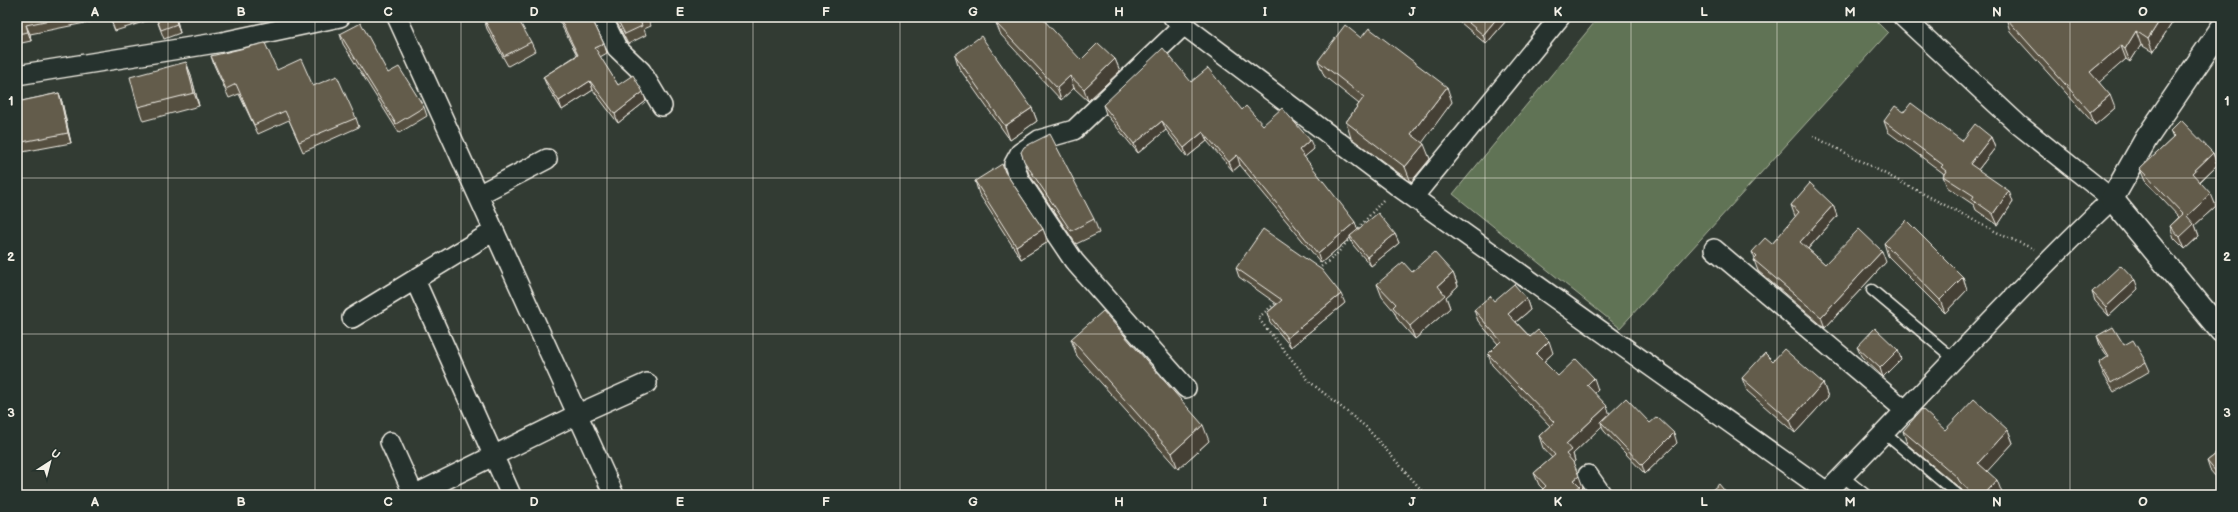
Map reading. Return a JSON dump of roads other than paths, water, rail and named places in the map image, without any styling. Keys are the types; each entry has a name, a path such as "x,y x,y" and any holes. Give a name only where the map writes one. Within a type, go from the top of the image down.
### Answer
{"street":[{"path":"17,75 222,42 340,17"},
{"path":"397,17 614,495"},
{"path":"602,17 617,48 641,71 662,106"},
{"path":"1414,196 1560,17"},
{"path":"1903,17 2019,125 2112,199 2221,331"},
{"path":"1186,388 1074,261 1019,179 1014,164 1020,153 1039,140 1074,130 1179,21 1396,184 1825,493 1906,411 2051,257 2112,199 2146,139 2221,29"},
{"path":"478,195 547,159"},
{"path":"352,318 494,232"},
{"path":"1714,249 1906,411"},
{"path":"415,280 511,495"},
{"path":"390,442 414,495 578,414 648,383"},
{"path":"1588,475 1602,495"}],"lane":[{"path":"1872,290 1954,359"},
{"path":"1884,433 1958,495"},
{"path":"1842,476 1866,495"}]}
